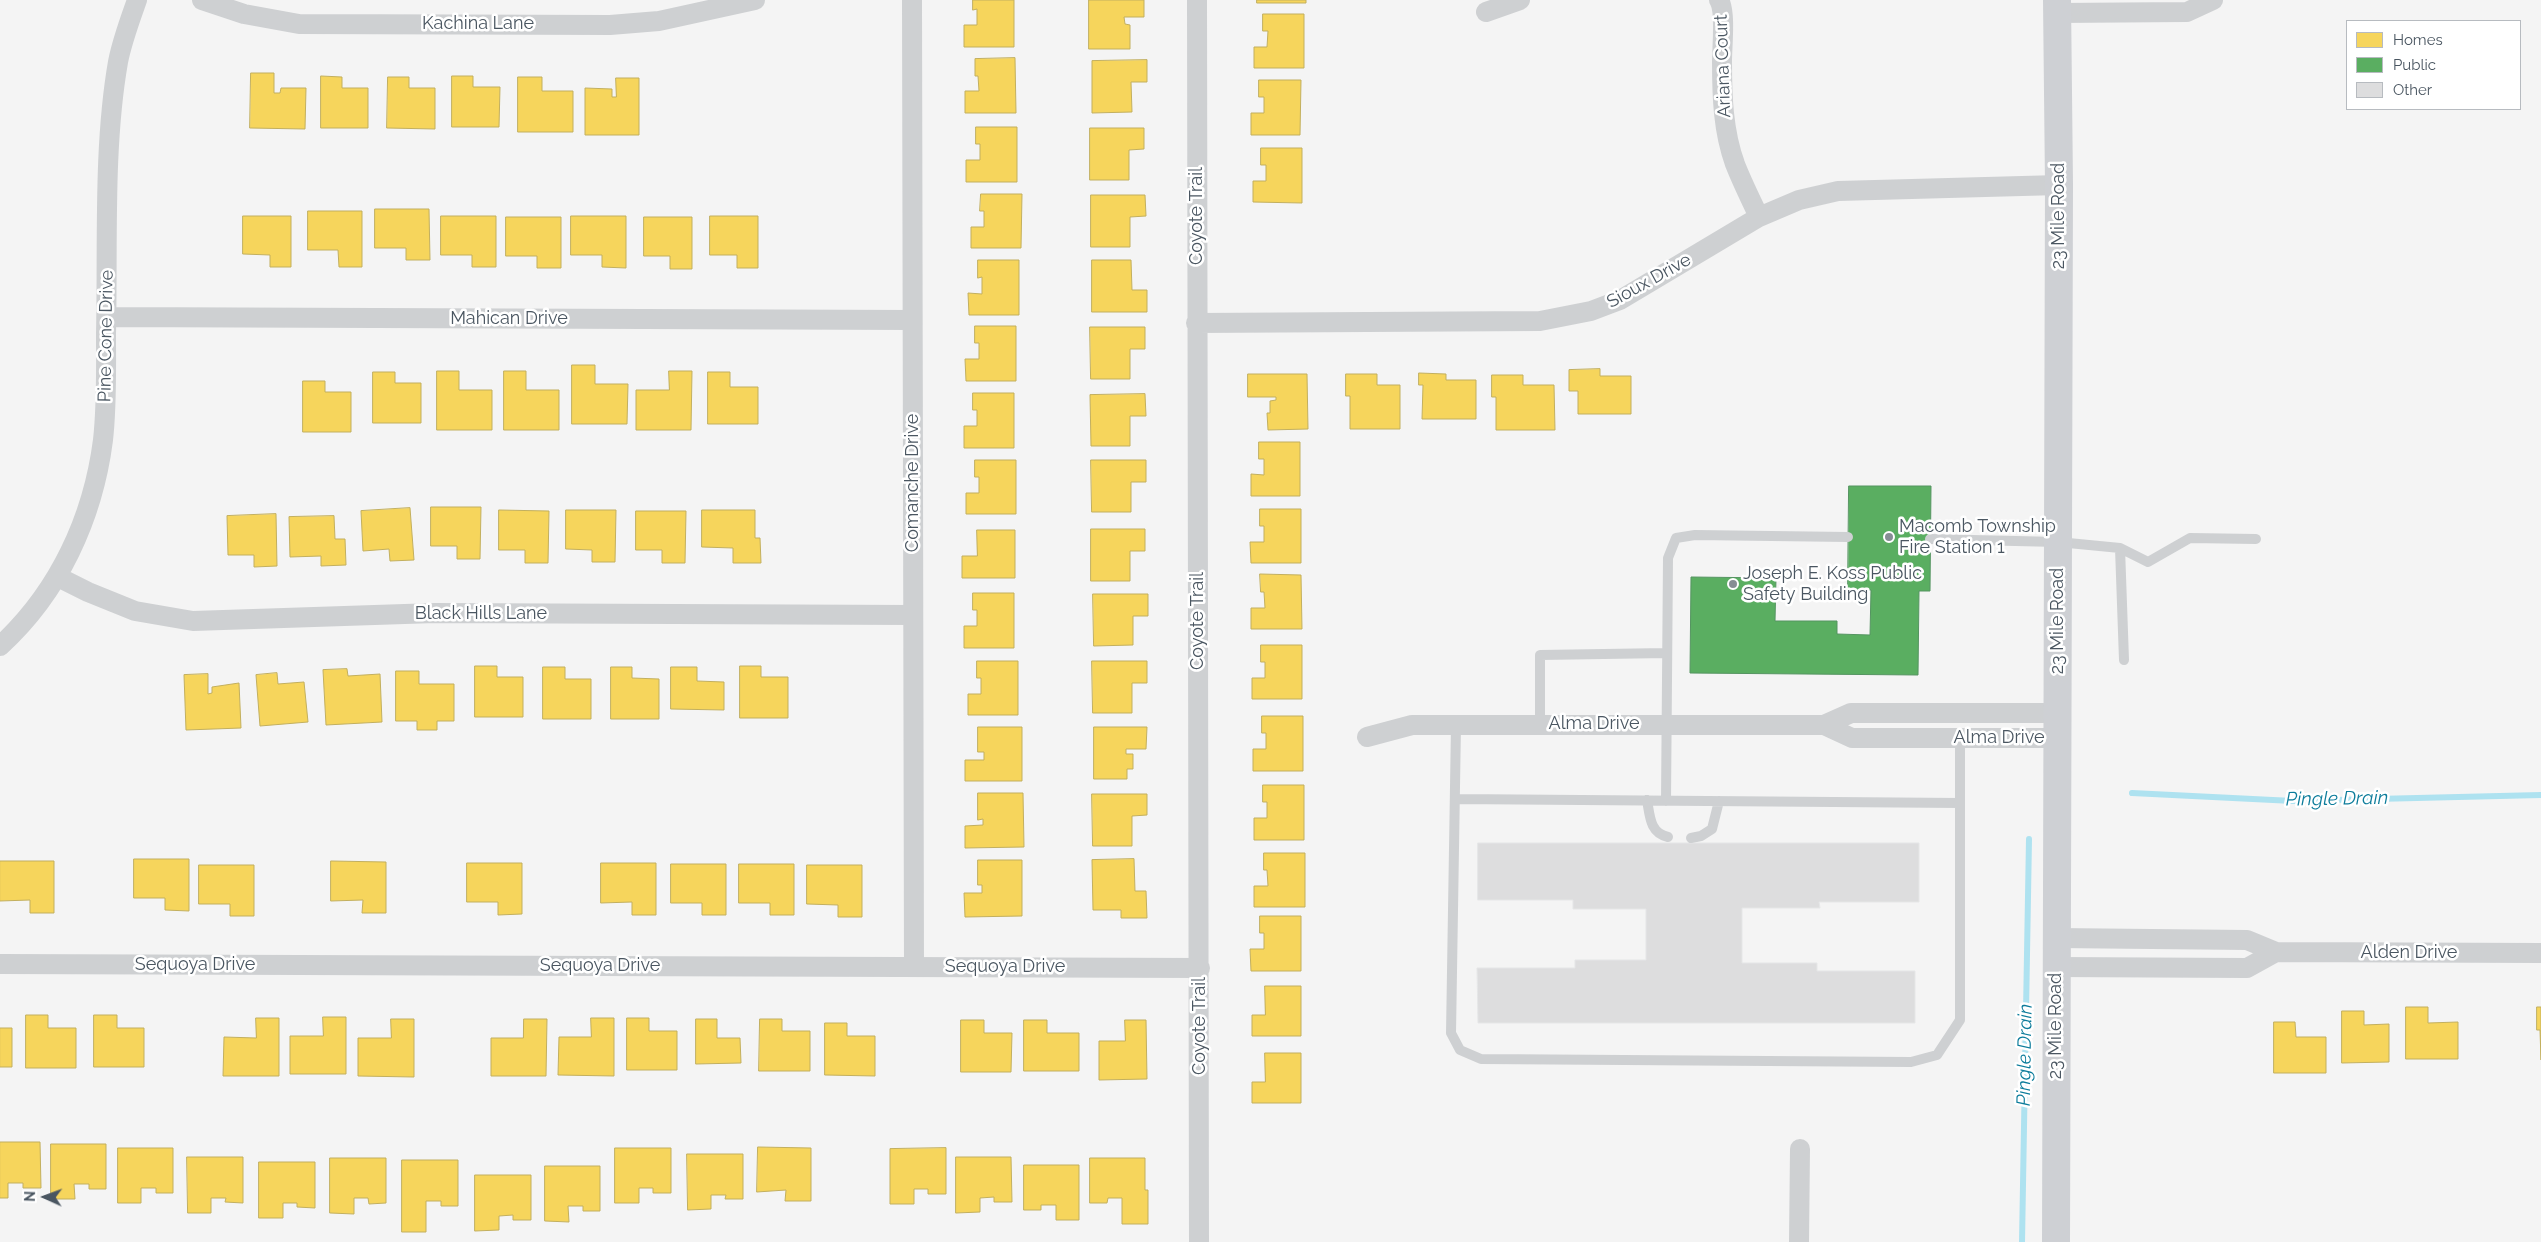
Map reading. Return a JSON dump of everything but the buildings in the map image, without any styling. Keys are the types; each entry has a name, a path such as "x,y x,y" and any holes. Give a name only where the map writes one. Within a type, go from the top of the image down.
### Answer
{"main road":[{"name":"23 Mile Road","path":"2056,1242 2058,7"}],"street":[{"name":"Pine Cone Drive","path":"0,646 27,618 58,577 73,546 88,505 98,468 105,419 112,106 118,60 137,0"},
{"name":"Kachina Lane","path":"202,0 244,14 300,24 610,24 659,21 754,0"},
{"name":"Comanche Drive","path":"912,0 914,966"},
{"name":"Coyote Trail","path":"1197,0 1196,322 1200,1242"},
{"path":"1486,12 1520,0"},
{"name":"Ariana Court","path":"1719,0 1721,4 1722,28 1722,92 1726,130 1734,163 1759,217"},
{"path":"2058,7 2187,12 2213,0"},
{"name":"Sioux Drive","path":"1196,322 1540,322 1591,312 1620,300 1759,217 1799,200 1838,191 2059,185"},
{"name":"Mahican Drive","path":"107,317 912,320"},
{"name":"Black Hills Lane","path":"58,577 88,592 135,611 193,621 435,614 914,615"},
{"name":"Alma Drive","path":"1367,737 1412,725 1824,725 1852,738 1951,728 2057,725"},
{"name":"Alma Drive","path":"1951,728 2057,725"},
{"name":"Alden Drive","path":"2056,938 2247,940 2276,952 2541,953"},
{"name":"Alden Drive","path":"2056,967 2247,968 2276,952"},
{"name":"Sequoya Drive","path":"0,964 1200,968"},
{"path":"1799,1242 1800,1149"}],"lane":[{"path":"1666,801 1668,558 1676,538 1695,535 1848,537"},
{"path":"1930,539 2058,542 2120,548 2148,562 2190,538 2256,539"},
{"path":"2120,548 2124,660"},
{"path":"1540,725 1540,655 1667,653"},
{"path":"1456,725 1451,1033 1460,1050 1480,1059 1911,1062 1937,1054 1960,1020 1960,803 1951,728"},
{"path":"1454,799 1960,803"},
{"path":"1647,800 1651,825 1660,835 1668,837"},
{"path":"1690,838 1701,836 1712,828 1719,801"}],"waterway":[{"name":"Pingle Drain","path":"2132,793 2293,801 2541,795"},
{"name":"Pingle Drain","path":"2022,1242 2029,839"}],"place":[{"name":"Macomb Township Fire Station 1","path":"1889,537"},
{"name":"Joseph E. Koss Public Safety Building","path":"1733,584"}]}
